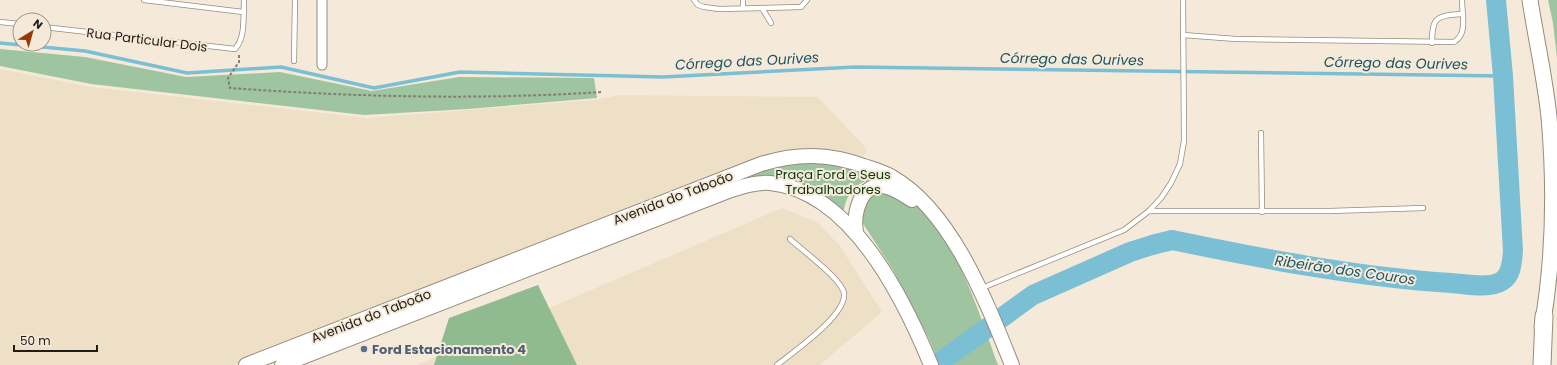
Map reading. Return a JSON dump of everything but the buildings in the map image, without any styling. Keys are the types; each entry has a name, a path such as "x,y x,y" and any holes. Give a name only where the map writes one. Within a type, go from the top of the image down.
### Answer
{"highway":[{"path":"1530,1 1548,116 1553,180 1542,365"},
{"path":"1535,365 1544,316"}],"main road":[{"name":"Avenida do Taboão","path":"246,365 761,164 784,157 814,155 848,160 892,176 906,186 929,208 958,246 1010,359"},
{"path":"877,186 880,172"},
{"name":"Avenida do Taboão","path":"282,365 731,190 752,183 770,183 794,188 809,195 830,210 856,233 872,252 920,339 931,365"},
{"path":"856,233 855,214 860,200 865,193 877,186 888,187 929,208"}],"street":[{"path":"322,0 322,65"}],"lane":[{"path":"144,0 244,12 244,0"},
{"path":"294,61 295,0"},
{"path":"694,0 698,5 719,9 800,7 807,0"},
{"path":"743,0 743,8"},
{"path":"981,294 1124,230 1149,211 1171,183 1180,164 1184,140 1183,0"},
{"path":"1184,35 1236,39 1432,43 1454,42 1460,39 1463,33 1462,0"},
{"path":"762,8 771,23"},
{"name":"Rua Particular Dois","path":"52,28 224,49 235,49 242,35 244,12"},
{"path":"1432,43 1432,26 1438,19 1445,15 1462,14"},
{"path":"0,22 12,23"},
{"path":"1261,133 1262,212"},
{"path":"1149,211 1262,212 1423,208"},
{"path":"777,365 829,322 840,308 844,300 844,291 838,282 790,239"}],"path":[{"path":"238,63 228,78 230,88 352,96 500,96 603,92"}],"shaded area":[{"path":"0,69 91,87 366,118 595,100 619,95 818,97 865,147 867,151 862,156 819,149 771,152 251,361 234,365 0,365"},
{"path":"782,208 818,223 840,246 882,312 820,365 417,365"}],"green space":[{"path":"1548,0 1557,0 1557,58 1553,23"},
{"path":"0,49 12,50 12,52 32,52 85,57 186,77 280,72 372,91 459,77 594,78 597,98 468,109 364,115 91,84 0,66"},
{"name":"Praça Ford e Seus Trabalhadores","path":"811,159 869,172 876,179 868,180 852,190 846,201 843,215 776,179 744,175 756,171"},
{"name":"Praça Ford e Seus Trabalhadores","path":"876,193 903,198 911,202 926,214 940,231 953,252 975,301 998,365 940,365 929,339 893,270 862,222 864,202"},
{"path":"538,285 577,365 434,365 449,318"}],"waterway":[{"name":"Ribeirão dos Couros","path":"936,365 1033,295 1130,252 1172,240 1241,254 1346,272 1477,285 1491,285 1502,281 1510,272 1513,251 1503,76 1496,0"},
{"name":"Córrego das Ourives","path":"0,43 85,51 187,73 281,67 374,88 460,72 663,77 855,67 1503,76"}],"place":[{"name":"Ford Estacionamento 4","path":"364,349"}]}
